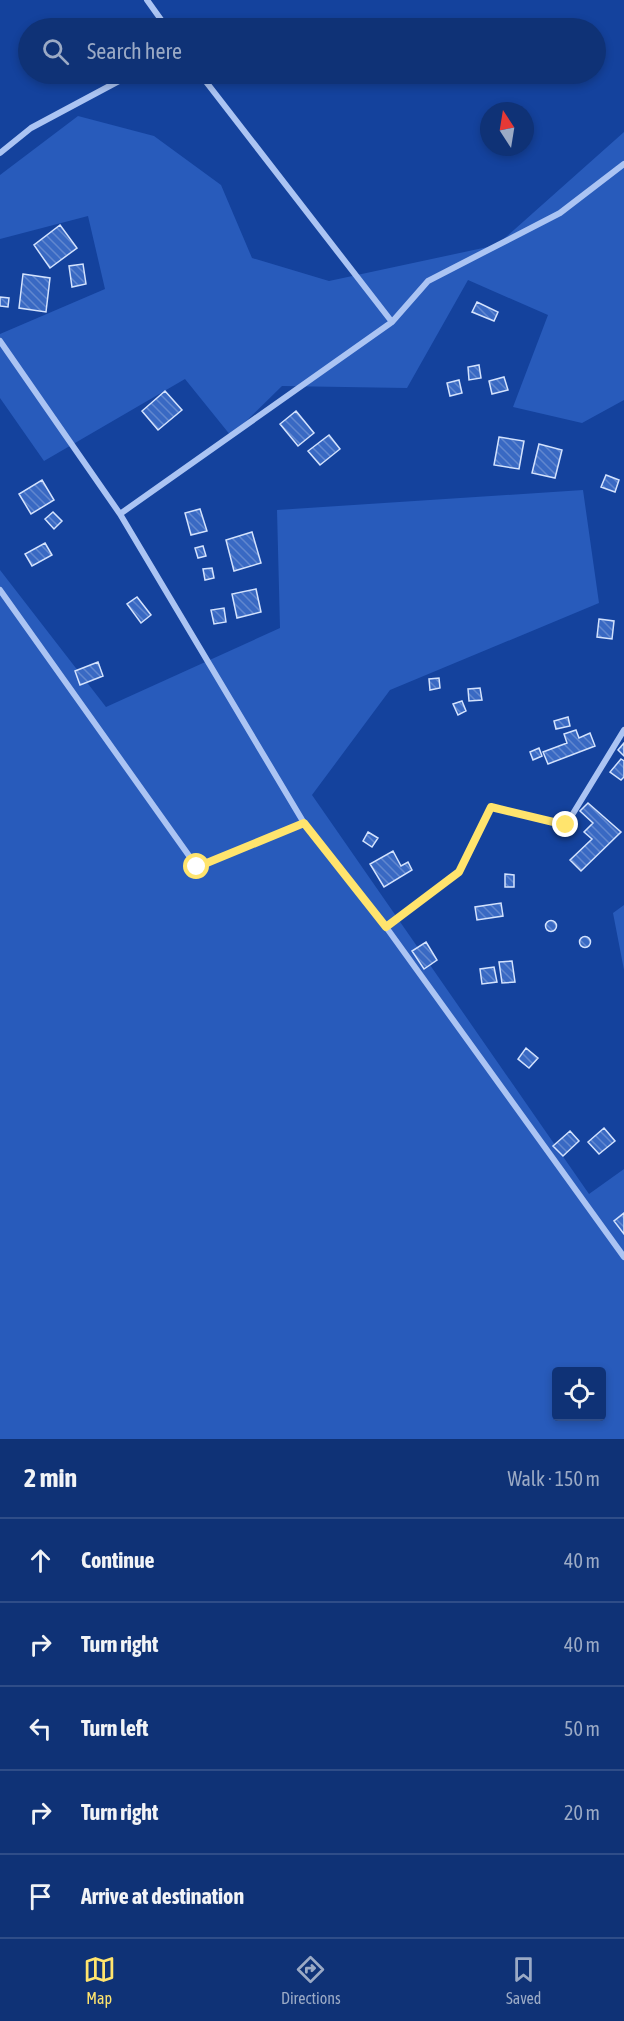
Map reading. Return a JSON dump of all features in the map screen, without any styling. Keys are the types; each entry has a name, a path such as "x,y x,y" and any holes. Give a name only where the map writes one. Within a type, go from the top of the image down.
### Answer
{"street":[{"path":"147,0 160,18"},
{"path":"0,153 32,128 113,84"},
{"path":"208,84 392,322"},
{"path":"120,514 392,322 428,281 561,213 624,164"},
{"path":"0,342 120,514 304,823 386,927 624,1257"},
{"path":"0,590 197,867 304,823"},
{"path":"386,927 459,872 491,807 566,825 624,730"}],"shaded area":[{"path":"78,116 154,136 221,185 252,258 329,281 497,245 624,132 624,400 582,423 513,407 548,315 468,280 407,388 282,386 231,436 185,379 44,461 0,398 0,334 105,289 88,216 0,239 0,175"},
{"path":"583,490 599,603 390,690 312,795 589,1194 624,1169 624,1439 0,1439 0,570 106,707 280,628 277,510"},
{"path":"624,905 624,970 613,913"}],"building":[{"path":"60,225 77,248 50,268 34,245"},
{"path":"83,264 86,284 72,287 69,266"},
{"path":"23,274 50,278 46,312 19,308"},
{"path":"0,297 9,298 8,307 0,306"},
{"path":"477,302 498,312 494,321 472,312"},
{"path":"479,365 481,378 469,380 468,367"},
{"path":"504,377 508,390 492,394 489,381"},
{"path":"459,380 462,393 450,396 447,383"},
{"path":"165,391 182,410 158,430 142,411"},
{"path":"296,411 314,433 298,446 280,424"},
{"path":"329,435 340,449 320,465 308,451"},
{"path":"499,437 524,441 519,469 494,465"},
{"path":"539,444 562,450 555,478 532,473"},
{"path":"606,475 619,480 615,492 601,487"},
{"path":"42,480 54,500 31,514 19,494"},
{"path":"200,509 207,531 191,535 185,513"},
{"path":"53,512 62,521 54,529 45,519"},
{"path":"252,532 261,563 234,571 226,540"},
{"path":"45,543 52,555 32,566 25,554"},
{"path":"203,546 206,556 198,558 195,548"},
{"path":"212,568 214,578 205,580 203,569"},
{"path":"256,589 261,612 237,618 232,594"},
{"path":"137,597 151,615 141,623 127,604"},
{"path":"224,608 226,622 214,624 211,610"},
{"path":"599,619 614,621 612,639 597,637"},
{"path":"98,662 103,676 80,685 75,671"},
{"path":"439,678 440,688 430,690 429,679"},
{"path":"480,688 482,700 469,701 468,689"},
{"path":"462,701 466,711 458,715 453,704"},
{"path":"568,717 570,726 556,729 554,721"},
{"path":"576,730 579,738 590,733 595,746 548,764 543,752 567,743 564,734"},
{"path":"624,743 624,756 618,750"},
{"path":"539,748 542,756 533,760 530,752"},
{"path":"621,759 624,761 624,777 621,780 610,772"},
{"path":"588,803 621,832 581,871 570,860 592,839 584,832 593,823 580,811"},
{"path":"368,832 378,838 372,847 363,841"},
{"path":"393,851 401,866 408,862 412,870 384,887 370,864"},
{"path":"505,874 514,875 514,887 505,887"},
{"path":"501,903 503,916 477,920 475,907"},
{"path":"551,921 555,922 555,930 551,931 547,930 546,926 547,922"},
{"path":"585,936 591,942 585,948 579,942"},
{"path":"426,942 437,960 424,969 412,951"},
{"path":"512,961 515,982 502,983 499,962"},
{"path":"494,967 497,982 482,984 480,969"},
{"path":"526,1048 538,1058 529,1068 518,1059"},
{"path":"604,1128 615,1141 599,1154 588,1142"},
{"path":"570,1131 579,1141 563,1156 553,1146"},
{"path":"624,1213 624,1234 614,1221"}],"route":[{"path":"197,867 304,823 386,927 459,872 491,807 566,825"}]}
